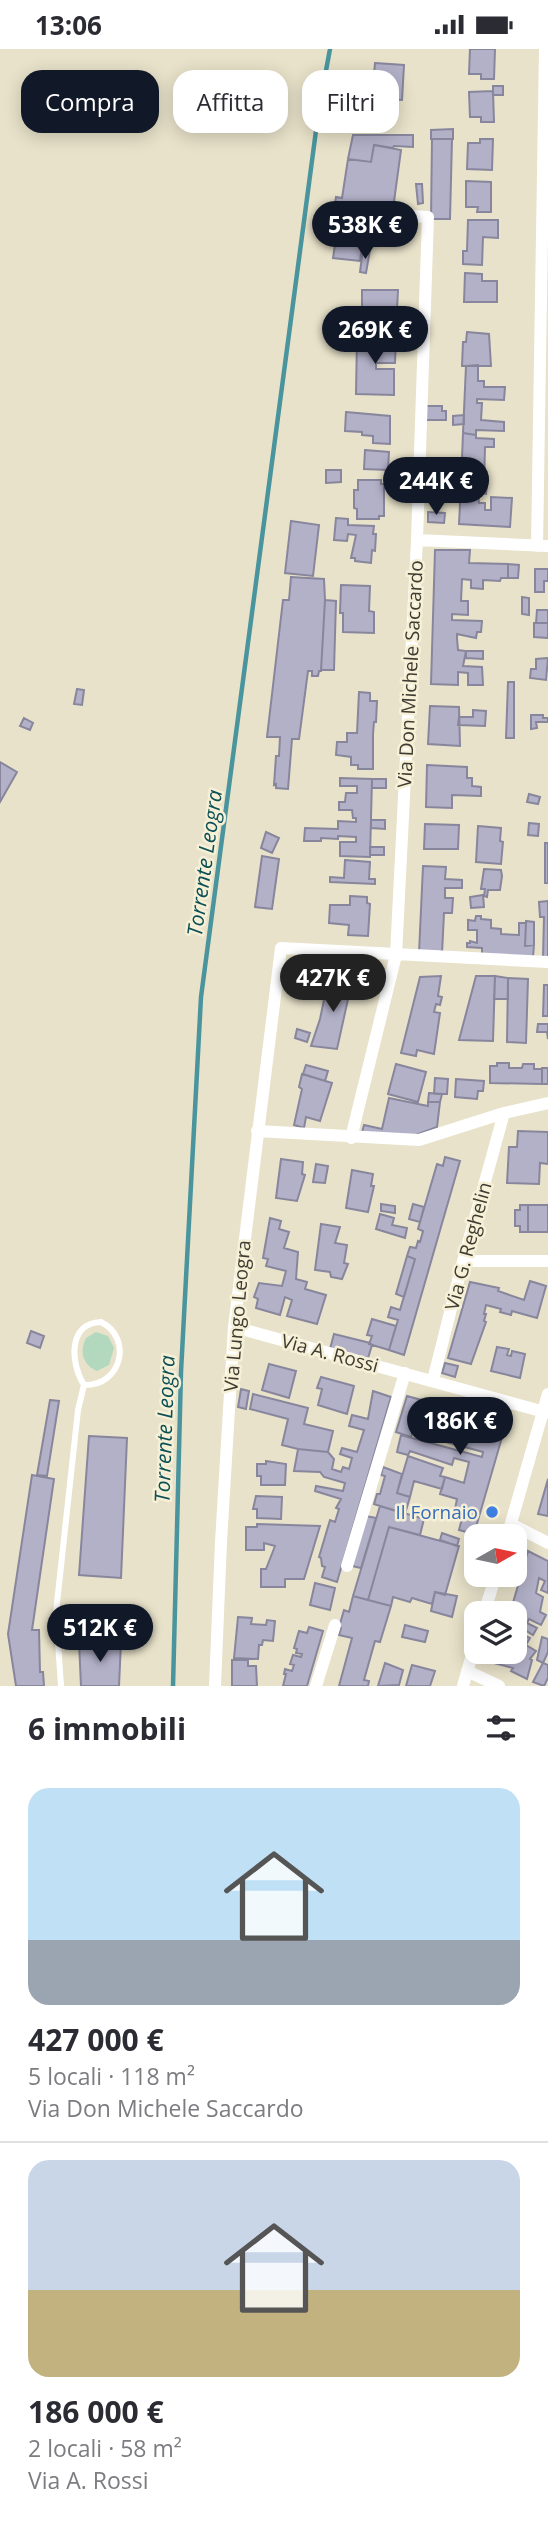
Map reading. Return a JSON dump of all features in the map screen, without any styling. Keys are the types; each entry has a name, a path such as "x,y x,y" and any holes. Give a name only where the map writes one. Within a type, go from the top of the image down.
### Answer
{"street":[{"path":"417,540 542,546 545,49"},
{"name":"Via Don Michele Saccardo","path":"351,1138 396,955 417,540 428,217 373,214"},
{"name":"Via Lungo Leogra","path":"215,1686 234,1327 281,948 396,955"},
{"path":"396,955 548,962"},
{"path":"257,1132 419,1140 504,1113 548,1103"},
{"name":"Via G. Reghelin","path":"433,1380 504,1113"},
{"path":"463,1261 548,1261"},
{"name":"Via A. Rossi","path":"234,1327 545,1412"},
{"path":"347,1566 405,1373"},
{"path":"511,1524 548,1394"},
{"path":"527,1536 548,1543"},
{"path":"316,1686 335,1625"},
{"path":"463,1686 469,1664"},
{"path":"467,1671 499,1686"}],"lane":[{"path":"61,1686 56,1612 78,1410 84,1385 75,1367 77,1336 87,1325 102,1322 114,1333 119,1352 116,1371 101,1384 84,1385"}],"green space":[{"path":"96,1332 108,1336 114,1348 109,1365 97,1371 88,1365 83,1353 86,1338"}],"building":[{"path":"470,49 495,49 494,79 481,79 481,74 469,74"},
{"path":"375,63 404,65 402,100 399,100 399,70 374,70"},
{"path":"493,86 503,86 503,95 493,95"},
{"path":"493,91 494,122 481,122 481,117 470,117 469,92"},
{"path":"453,129 453,139 431,139 431,130"},
{"path":"353,135 413,135 413,147 374,145 371,162 348,159"},
{"path":"432,139 452,139 450,219 431,219"},
{"path":"480,139 493,139 492,170 467,169 468,143 480,143"},
{"path":"374,145 401,150 393,209 368,205 360,261 333,258 338,225 332,224 336,197 342,198 348,159 371,162"},
{"path":"466,181 491,182 491,212 477,212 478,207 466,207"},
{"path":"416,184 422,184 423,203 418,204"},
{"path":"468,220 498,220 498,238 483,237 482,265 463,264 463,251 467,251"},
{"path":"363,249 370,250 366,273 360,272"},
{"path":"465,273 482,274 482,281 497,281 497,302 464,302"},
{"path":"362,290 398,290 394,318 368,317 368,314 362,314"},
{"path":"467,332 489,334 491,366 462,366 463,342 466,342"},
{"path":"357,337 396,338 395,363 376,363 376,369 394,369 394,395 356,394"},
{"path":"478,365 478,381 484,381 484,387 505,387 504,400 477,399 477,403 482,403 481,420 504,422 504,431 476,430 476,435 463,433 466,366"},
{"path":"425,406 442,406 442,411 446,411 446,420 425,420"},
{"path":"346,412 390,416 390,444 373,443 373,436 362,435 362,432 345,431"},
{"path":"464,415 464,424 453,425 453,416"},
{"path":"463,433 476,435 476,438 494,439 494,447 485,447 484,483 487,485 461,484"},
{"path":"365,450 389,452 388,470 364,469"},
{"path":"326,470 341,470 341,482 326,483"},
{"path":"358,480 381,480 381,484 384,484 384,516 379,516 379,519 357,519 354,490 358,490"},
{"path":"461,484 487,485 486,494 478,493 479,503 485,503 485,510 491,510 491,497 512,498 510,527 459,524"},
{"path":"428,512 445,513 444,523 428,522"},
{"path":"336,518 348,519 348,525 374,526 375,551 372,550 371,563 351,558 356,535 348,534 347,541 334,540"},
{"path":"291,521 319,525 313,576 285,573"},
{"path":"435,550 470,550 469,563 508,564 508,578 501,578 500,581 483,580 483,589 471,588 471,580 462,579 461,601 468,601 468,615 452,614 452,620 482,621 481,632 477,632 476,638 457,634 457,638 458,650 466,651 463,666 482,667 483,685 468,685 468,673 458,672 458,685 431,684"},
{"path":"508,564 519,565 518,578 508,578"},
{"path":"535,569 548,569 544,592 535,592"},
{"path":"291,577 324,579 325,600 321,671 318,676 312,676 312,671 308,671 299,739 292,739 288,789 276,788 276,784 274,785 280,737 267,737 283,600 289,600"},
{"path":"341,585 370,586 369,611 374,612 374,633 343,632 343,613 340,613"},
{"path":"522,597 529,598 529,615 522,614"},
{"path":"325,600 336,601 334,670 321,670"},
{"path":"537,610 548,610 548,623 536,623"},
{"path":"534,623 548,623 548,638 534,637"},
{"path":"466,651 483,651 483,659 466,658"},
{"path":"548,658 546,680 530,678 531,669 536,669 536,659"},
{"path":"508,682 514,682 514,738 506,738"},
{"path":"77,689 84,690 82,705 74,704"},
{"path":"359,692 370,693 370,701 377,701 373,769 358,769 358,765 351,765 351,757 336,755 337,742 347,742 347,733 357,733"},
{"path":"430,706 459,707 460,746 428,744"},
{"path":"473,710 486,711 485,726 458,725 459,717 473,717"},
{"path":"531,715 543,715 543,718 548,718 548,722 536,722 537,728 531,729"},
{"path":"24,718 33,723 30,730 20,726"},
{"path":"0,762 17,772 0,802"},
{"path":"427,765 467,767 467,778 472,778 472,786 481,787 481,796 452,795 452,808 426,807"},
{"path":"340,778 372,779 370,857 340,856 340,842 356,842 356,837 338,836 338,839 304,841 305,828 338,829 338,821 356,822 352,810 339,810 339,802 345,802 346,793 357,793 357,786 340,786"},
{"path":"372,779 386,779 386,788 372,788"},
{"path":"529,794 540,797 538,804 527,802"},
{"path":"371,820 385,820 385,829 371,828"},
{"path":"529,823 539,824 538,836 528,835"},
{"path":"425,824 459,825 458,849 424,849"},
{"path":"478,826 501,828 501,864 476,862"},
{"path":"266,832 279,838 272,853 261,848"},
{"path":"545,843 548,843 548,883 545,883"},
{"path":"370,847 384,847 384,855 370,855"},
{"path":"262,856 279,859 272,909 255,907"},
{"path":"345,860 370,862 369,879 375,879 375,884 330,882 330,877 344,878"},
{"path":"423,866 446,867 445,879 462,880 462,888 445,888 445,898 453,898 452,913 444,913 442,954 419,953"},
{"path":"484,869 501,870 502,876 500,890 488,890 487,897 484,896 485,889 481,889"},
{"path":"483,895 484,907 471,908 470,897"},
{"path":"350,896 367,897 367,903 370,904 368,936 348,935 349,925 329,923 330,905 350,905"},
{"path":"548,901 548,958 543,958 544,917 540,917 539,902"},
{"path":"476,916 491,920 491,928 501,929 501,934 519,935 519,923 526,923 525,946 534,945 533,957 482,958 482,948 467,947 470,941 477,943 477,930 468,930 468,920 475,921"},
{"path":"526,921 534,922 534,945 525,946"},
{"path":"329,976 352,981 337,1049 311,1046"},
{"path":"441,976 438,996 442,997 434,1012 440,1013 434,1054 417,1050 416,1056 401,1053 420,977"},
{"path":"476,976 495,976 493,1041 459,1040"},
{"path":"495,976 508,978 508,999 494,999"},
{"path":"508,978 528,979 526,1043 507,1042"},
{"path":"544,985 548,985 548,1016 543,1016"},
{"path":"538,1024 548,1024 548,1039 547,1032 537,1032"},
{"path":"297,1029 310,1033 307,1042 295,1038"},
{"path":"497,1063 509,1063 509,1068 534,1064 534,1069 542,1069 542,1084 490,1083 490,1066 497,1066"},
{"path":"396,1064 426,1072 418,1102 388,1094"},
{"path":"306,1065 328,1071 325,1081 303,1074"},
{"path":"542,1068 548,1068 548,1084 542,1084"},
{"path":"302,1074 332,1083 320,1121 306,1117 304,1128 294,1125 302,1089 299,1087"},
{"path":"435,1078 448,1079 447,1094 434,1094"},
{"path":"456,1079 484,1081 483,1091 478,1091 477,1099 455,1097"},
{"path":"429,1093 442,1094 440,1102 428,1102"},
{"path":"389,1098 428,1106 428,1102 440,1102 437,1127 413,1136 361,1136 364,1125 382,1129"},
{"path":"518,1131 548,1132 548,1164 540,1163 539,1184 507,1183 509,1147 517,1147"},
{"path":"445,1157 460,1161 404,1355 389,1350 398,1320 388,1317 391,1307 400,1310 415,1259 407,1256 410,1247 416,1248 418,1241 420,1242 423,1231 418,1229 437,1164 443,1166"},
{"path":"281,1159 303,1162 302,1174 305,1175 297,1201 276,1198"},
{"path":"316,1164 328,1166 325,1183 313,1182"},
{"path":"352,1170 373,1174 371,1186 374,1186 368,1212 346,1208"},
{"path":"381,1204 395,1206 395,1213 381,1211"},
{"path":"413,1204 424,1207 420,1222 409,1219"},
{"path":"520,1205 528,1205 528,1232 520,1232 520,1226 515,1226 515,1210 520,1210"},
{"path":"528,1205 548,1205 548,1232 528,1232"},
{"path":"380,1214 394,1218 392,1225 407,1228 405,1238 376,1229"},
{"path":"270,1218 281,1221 279,1229 289,1232 284,1248 298,1252 296,1279 307,1282 305,1289 326,1295 317,1324 287,1316 292,1300 285,1297 280,1315 256,1308 258,1299 254,1297 259,1283 282,1286 286,1271 266,1266 268,1259 263,1258"},
{"path":"321,1224 340,1227 335,1243 347,1245 344,1263 348,1264 342,1279 331,1277 330,1272 315,1270"},
{"path":"407,1256 415,1259 404,1297 396,1294"},
{"path":"530,1281 546,1286 537,1318 512,1311 511,1315 486,1305 486,1322 471,1364 448,1358 470,1282 499,1288 498,1291 524,1300"},
{"path":"372,1319 396,1326 389,1350 369,1344 372,1336 367,1335"},
{"path":"31,1331 44,1336 40,1348 27,1343"},
{"path":"334,1334 370,1343 372,1345 368,1358 330,1349"},
{"path":"497,1347 509,1349 507,1355 511,1356 512,1351 525,1354 520,1378 491,1371"},
{"path":"445,1363 458,1366 455,1377 442,1373"},
{"path":"269,1364 296,1371 289,1398 262,1390"},
{"path":"321,1377 354,1386 347,1414 318,1405 322,1389 317,1388"},
{"path":"241,1389 249,1391 246,1409 238,1407"},
{"path":"373,1391 391,1397 337,1582 322,1577 325,1567 319,1557 330,1520 335,1522 339,1509 336,1508 341,1499 315,1491 316,1486 343,1491 345,1483 324,1477 320,1472 294,1471 298,1449 328,1452 334,1459 332,1469 341,1472 343,1467 349,1469 352,1458 340,1454 342,1448 357,1452 364,1430 349,1426 352,1415 368,1419"},
{"path":"253,1394 308,1408 304,1424 333,1431 328,1452 282,1445 288,1419 250,1409"},
{"path":"407,1396 425,1401 411,1437 396,1432"},
{"path":"50,1400 59,1401 47,1476 37,1475"},
{"path":"425,1406 505,1427 477,1524 464,1524 464,1531 459,1530 464,1511 455,1509 457,1499 440,1494 445,1477 464,1483 469,1462 454,1458 452,1465 410,1451 408,1455 397,1452 401,1435 482,1457 483,1452 417,1434"},
{"path":"89,1436 127,1438 121,1578 79,1575"},
{"path":"408,1456 443,1468 440,1476 445,1477 442,1489 414,1481 410,1497 397,1493"},
{"path":"266,1461 286,1464 285,1485 261,1485 261,1476 257,1476 257,1464 266,1464"},
{"path":"383,1467 402,1474 397,1493 410,1497 405,1514 374,1504 385,1476 381,1475"},
{"path":"32,1475 54,1479 32,1630 39,1630 40,1672 43,1672 44,1686 16,1686 8,1634"},
{"path":"548,1479 548,1516 538,1514"},
{"path":"256,1496 282,1497 281,1519 257,1518 257,1509 253,1509"},
{"path":"380,1506 424,1519 420,1535 389,1527 368,1600 353,1596"},
{"path":"366,1516 376,1518 361,1568 352,1566"},
{"path":"257,1524 320,1526 304,1579 285,1579 285,1587 261,1587 261,1569 266,1569 275,1546 264,1543 264,1550 246,1550 246,1527 257,1527"},
{"path":"389,1527 459,1546 445,1595 435,1592 432,1604 412,1598 410,1602 393,1597 391,1606 368,1600"},
{"path":"442,1533 459,1539 457,1546 440,1540"},
{"path":"528,1551 548,1561 548,1593 541,1590 545,1581 539,1578 536,1593 543,1597 540,1612 546,1615 541,1625 529,1619 527,1623 527,1601 513,1601 518,1587 527,1587"},
{"path":"315,1583 335,1588 330,1610 310,1605"},
{"path":"435,1592 457,1596 452,1617 431,1611"},
{"path":"353,1596 391,1606 380,1642 375,1641 364,1680 369,1681 368,1686 339,1686 352,1638 339,1635 339,1627 344,1610 349,1612"},
{"path":"238,1617 252,1618 251,1624 266,1625 267,1620 275,1621 273,1641 263,1640 262,1645 259,1645 258,1659 234,1658"},
{"path":"527,1623 537,1628 533,1635 527,1631"},
{"path":"405,1625 428,1631 425,1642 402,1637"},
{"path":"309,1627 323,1631 307,1686 283,1686 285,1669 292,1671 294,1665 290,1664 293,1655 301,1657 302,1654 296,1653 297,1649 294,1648 299,1631 307,1633"},
{"path":"542,1637 548,1639 548,1652 543,1663 537,1660"},
{"path":"79,1642 121,1642 119,1686 81,1686"},
{"path":"527,1646 536,1651 530,1659 532,1660 527,1679 511,1671 513,1668 498,1664 527,1664"},
{"path":"232,1660 248,1660 248,1666 256,1666 257,1686 232,1686"},
{"path":"385,1663 403,1670 399,1685 378,1686"},
{"path":"543,1663 548,1665 548,1678 544,1686 533,1682"},
{"path":"412,1665 435,1671 430,1686 406,1686"}],"waterway":[{"name":"Torrente Leogra","path":"173,1686 181,1372 201,997 319,108 330,49"}],"place":[{"name":"Il Fornaio","path":"492,1512"}]}
